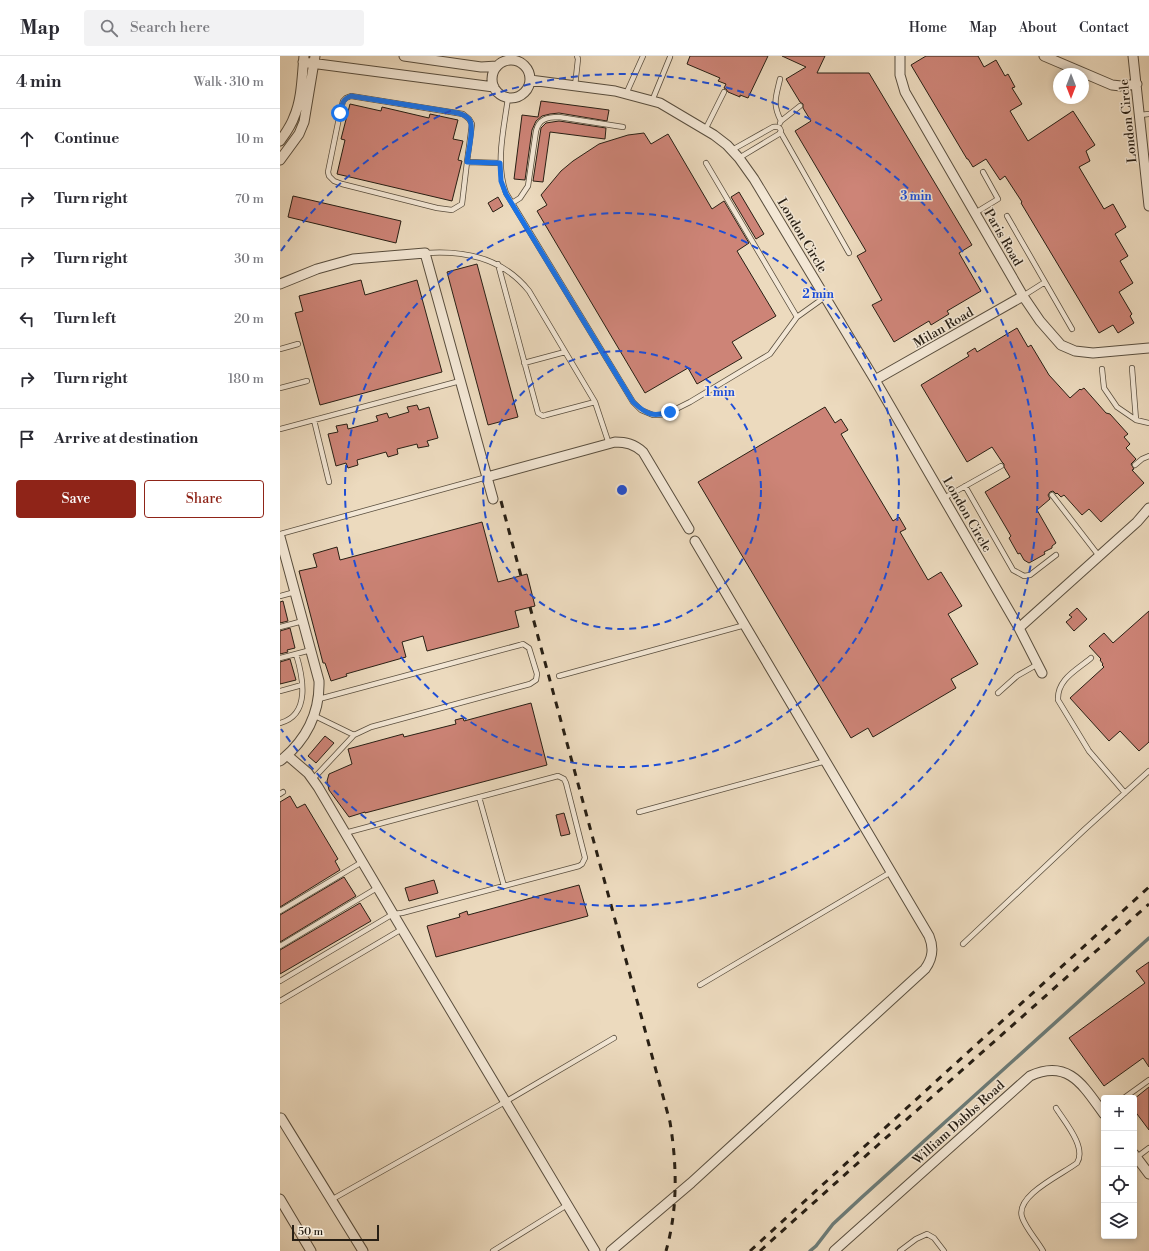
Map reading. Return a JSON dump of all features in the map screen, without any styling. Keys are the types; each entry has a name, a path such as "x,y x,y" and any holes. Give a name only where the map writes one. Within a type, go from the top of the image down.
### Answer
{"street":[{"path":"404,56 481,67 497,66"},
{"name":"Paris Road","path":"900,56 900,75 906,92 1023,296 1050,333 1061,345 1075,351 1093,353 1149,348"},
{"path":"1044,56 1112,86 1137,84"},
{"name":"London Circle","path":"1133,56 1137,84 1145,114 1149,206"},
{"path":"514,58 524,65 529,72 529,86 518,96 508,98 500,94 494,87 492,79 497,66 502,62 514,58"},
{"path":"280,141 288,130 295,116 300,94 304,59 494,87"},
{"path":"280,160 299,134 304,122 315,60"},
{"name":"London Circle","path":"530,80 626,94 660,103 727,145 739,158 754,179 875,380 1019,628 1042,673"},
{"path":"280,284 317,269 353,259 425,252 493,499"},
{"name":"Milan Road","path":"875,380 1023,296"},
{"path":"486,477 615,442 628,443 643,452 689,529"},
{"path":"1019,628 1137,522 1149,508"},
{"path":"280,535 284,564 295,592 319,681 319,699 315,716 305,734 283,758 313,780 595,1251"},
{"path":"611,1251 691,1183 929,964 932,954 931,942 891,872 695,541"},
{"name":"William Dabbs Road","path":"834,1251 1030,1076 1044,1070 1069,1074 1079,1081 1101,1109"},
{"path":"282,1118 363,1251"},
{"path":"1137,1159 1149,1174"},
{"path":"280,1199 311,1251"}],"lane":[{"path":"575,86 577,56"},
{"path":"626,94 643,56"},
{"path":"652,101 670,57"},
{"path":"780,79 775,104 781,121"},
{"path":"705,130 724,92"},
{"path":"351,96 463,114 469,118 472,124 467,162 462,204 452,210 438,208 342,184 334,181 329,176 328,172 343,101 351,96"},
{"path":"508,98 500,163 502,185 512,204 633,402 646,413 660,415 670,412 752,366 770,354 797,317 825,297"},
{"path":"778,127 781,121 800,106"},
{"path":"512,204 520,198 528,186 536,131 538,125 544,120 551,117 559,117 623,127"},
{"path":"732,150 773,127 778,127"},
{"path":"778,127 780,128 781,133 850,253"},
{"path":"739,158 760,147 781,133"},
{"path":"467,162 500,163"},
{"path":"706,163 797,317"},
{"path":"975,212 998,199 983,172"},
{"path":"1007,216 1072,329"},
{"path":"425,252 450,253 483,258 498,264 514,275 525,286 595,402 609,444"},
{"path":"498,264 537,410 540,415 546,415 595,402"},
{"path":"1023,296 1045,282"},
{"path":"280,349 298,344"},
{"path":"524,363 565,352"},
{"path":"1132,368 1136,420"},
{"path":"1102,369 1102,385 1106,393 1117,407 1136,420 1149,423"},
{"path":"280,388 307,380"},
{"path":"280,429 460,381"},
{"path":"314,420 329,482"},
{"path":"1135,465 1142,459 1149,456"},
{"path":"944,498 1001,466"},
{"path":"280,535 486,477"},
{"path":"965,486 1013,570 1024,576 1030,575 1056,554"},
{"path":"1052,495 1099,556"},
{"path":"280,596 295,592"},
{"path":"280,627 303,621"},
{"path":"560,676 745,625"},
{"path":"313,780 354,735 371,727 534,683 537,677 530,651 526,646 520,645 319,699"},
{"path":"280,658 311,650"},
{"path":"280,723 288,720 298,710 303,693 301,669 296,654"},
{"path":"1091,658 1064,680 1058,691 1058,700 1088,751 1125,792"},
{"path":"998,693 1017,676 1038,664"},
{"path":"280,692 302,685"},
{"path":"315,716 354,735"},
{"path":"639,812 826,761"},
{"path":"964,944 1084,830 1149,771"},
{"path":"280,981 393,914 402,913 582,864 584,862 585,855 566,782 562,777 558,776 345,833"},
{"path":"479,797 504,886"},
{"path":"280,911 362,862"},
{"path":"700,985 891,872"},
{"path":"280,946 377,888"},
{"path":"280,1001 402,929"},
{"path":"331,1200 505,1102 614,1038"},
{"path":"1128,1095 1149,1080"},
{"path":"1043,1251 1022,1218 1021,1213 1023,1204 1050,1179 1076,1163 1080,1154 1078,1144 1056,1108"},
{"path":"1137,1155 1149,1148"},
{"path":"493,1251 567,1205"},
{"path":"900,1251 927,1234 934,1238 944,1251"}],"building":[{"path":"690,56 768,56 748,98 740,95 740,97 728,92 724,88 726,84 718,81 720,78 687,64"},
{"path":"782,56 825,56 817,73 869,73 972,245 959,253 981,291 947,311 949,314 931,325 929,321 894,342 872,305 882,300 857,256 866,251 795,131 811,121 803,108 803,104 800,102 786,79 806,67"},
{"path":"926,56 978,56 984,67 996,60 1005,76 1008,74 1015,87 1012,88 1022,104 1010,111 1028,141 1073,111 1095,145 1086,151 1090,161 1079,167 1104,209 1113,204 1126,227 1115,234 1128,256 1120,261 1133,283 1119,292 1132,314 1130,316 1134,323 1118,333 1113,325 1099,333 1021,203 1022,202 1005,176 1000,180 986,159 973,167 967,159 911,65"},
{"path":"541,101 609,110 607,121 559,113 542,116 536,121 532,130 525,180 514,179 522,115 538,117"},
{"path":"350,104 381,111 382,107 429,118 430,114 458,120 453,139 463,141 458,160 462,161 452,201 337,174 345,140 341,139"},
{"path":"559,121 606,128 605,139 550,132 543,182 533,181 541,128 546,123"},
{"path":"644,133 651,144 668,134 712,209 724,201 749,243 737,251 776,316 732,342 742,358 697,384 688,368 645,393 537,211 547,205 541,195 561,171 573,161 599,144 628,135"},
{"path":"739,192 764,234 756,239 731,197"},
{"path":"293,196 401,221 396,243 288,217"},
{"path":"498,197 503,206 493,212 488,203"},
{"path":"477,264 518,417 488,425 447,272"},
{"path":"361,280 365,295 417,280 442,372 320,405 295,313 303,311 299,296"},
{"path":"1017,328 1028,347 1031,345 1049,375 1070,398 1080,389 1081,390 1084,388 1106,413 1110,414 1128,434 1124,437 1130,444 1126,448 1136,459 1131,464 1134,469 1132,470 1144,483 1101,522 1089,509 1082,515 1064,495 1061,497 1053,491 1050,492 1048,495 1050,499 1037,510 1056,543 1052,546 1052,548 1044,552 1045,554 1029,563 1024,560 1020,553 1018,554 1009,538 1011,536 985,492 1010,477 1004,467 1004,464 992,447 967,462 921,385 969,356 967,353 975,348 977,352"},
{"path":"417,405 419,410 429,407 438,438 427,441 429,446 418,448 417,444 397,449 398,454 388,457 386,452 357,460 358,465 348,468 346,463 336,466 328,434 338,432 336,426 347,424 348,429 378,421 376,416 387,413 389,418 409,412 407,407"},
{"path":"825,407 835,423 841,419 848,430 841,434 893,521 899,517 906,529 900,532 928,580 941,572 962,606 948,614 978,664 951,679 956,688 873,737 868,728 851,738 698,482"},
{"path":"482,522 498,582 527,574 535,606 515,611 519,627 427,651 423,636 402,642 406,657 346,674 347,676 331,681 325,663 323,663 299,571 317,567 313,554 337,547 340,560"},
{"path":"283,601 288,621 280,623 280,602"},
{"path":"1077,608 1087,619 1074,631 1066,622 1072,617 1069,615"},
{"path":"1149,611 1149,742 1139,751 1120,731 1109,741 1070,698 1104,667 1100,660 1101,659 1089,646 1104,633 1113,643"},
{"path":"290,628 295,648 280,654 280,631"},
{"path":"290,659 296,680 280,684 280,662"},
{"path":"531,703 547,765 349,817 329,790 327,781 329,774 352,764 348,749 403,734 404,737 456,724 455,720 463,718 464,721"},
{"path":"325,736 334,743 316,763 308,756"},
{"path":"290,796 297,808 305,804 338,859 335,861 340,870 280,907 280,802"},
{"path":"564,813 570,834 561,836 556,815"},
{"path":"344,877 356,896 280,942 280,915"},
{"path":"434,880 438,893 409,901 405,888"},
{"path":"579,885 588,916 436,957 427,926 460,917 459,914 467,911 468,915"},
{"path":"360,903 371,921 280,974 280,950"},
{"path":"1149,962 1149,1067 1143,1058 1104,1086 1069,1038 1145,983 1136,971"},
{"path":"1149,1087 1149,1130 1137,1114 1137,1097"}],"waterway":[{"path":"810,1251 816,1246 833,1224 861,1198 1149,938"}],"railway":[{"path":"501,501 521,576"},
{"path":"530,607 670,1122 674,1154 675,1187 673,1219 666,1251"},
{"path":"750,1251 1149,887"},
{"path":"760,1251 1149,904"}],"route":[{"path":"340,113 343,101 351,96 357,96 463,114 469,118 472,124 467,162 500,163 501,181 506,194 633,402 641,410 653,415 660,415 670,412"}]}
